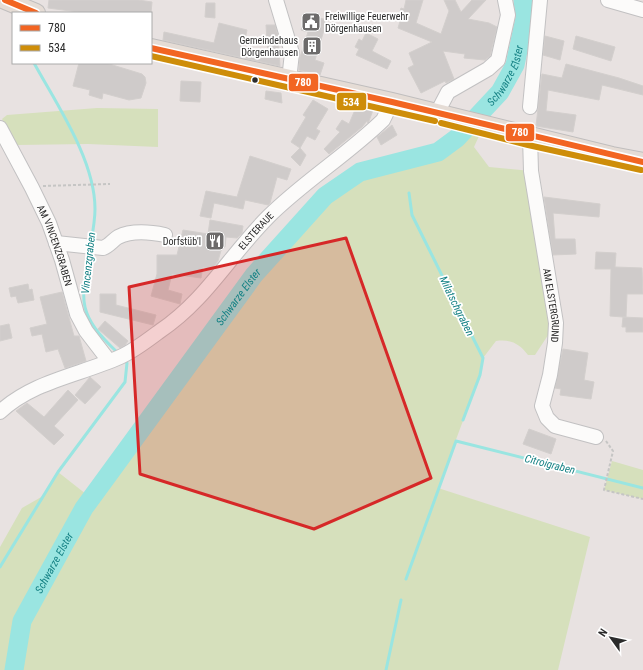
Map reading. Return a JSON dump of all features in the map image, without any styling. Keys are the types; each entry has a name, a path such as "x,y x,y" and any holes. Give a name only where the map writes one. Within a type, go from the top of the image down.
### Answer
{"main road":[{"path":"10,2 34,12"},
{"path":"152,48 392,102 530,137 643,162"}],"street":[{"path":"276,0 292,53 290,80"},
{"path":"437,114 448,92 488,69 498,60 508,15 505,0"},
{"path":"530,107 540,0"},
{"path":"608,0 643,10"},
{"name":"ELSTERAUE","path":"117,358 163,329 193,305 218,277 250,234 278,207 383,120 392,102"},
{"name":"AM VINCENZGRABEN","path":"0,128 32,188 56,243 77,314 86,331 117,358"},
{"name":"AM ELSTERGRUND","path":"530,137 531,170 544,258 552,292 556,322 555,343 551,369 542,406 547,418 555,426 596,437"},
{"path":"56,243 106,247 116,238 130,233 155,233 165,235"},
{"path":"0,412 8,405 35,388 117,358"}],"path":[{"path":"32,188 47,186 110,184"},
{"path":"596,437 607,441 613,451 604,490 643,499"}],"highlighted area":[{"path":"346,238 431,478 314,529 140,474 129,287"}],"green space":[{"path":"97,108 158,109 158,147 88,144 17,145 2,119 7,115"},
{"path":"471,122 484,125 474,147 489,167 531,171 556,323 535,355 528,355 521,347 510,341 496,341 483,358 480,375 438,488 590,537 558,670 0,670 0,547 22,508 43,496 58,472 91,498 254,275 325,196 360,172 438,152 457,138"},
{"path":"612,461 643,470 643,499 604,490"}],"building":[{"path":"49,0 138,0 152,2 151,12 78,12 48,8"},
{"path":"406,0 423,0 416,23 441,34 449,11 444,0 455,0 461,12 472,0 486,0 468,19 489,23 497,27 490,56 485,60 464,58 465,54 443,51 454,79 446,83 445,81 421,93 408,68 414,65 409,53 432,42 398,28 401,18 398,18 401,8 404,9"},
{"path":"206,3 215,3 215,18 205,17"},
{"name":"Gemeindehaus Dörgenhausen","path":"306,14 327,20 315,60 324,63 320,75 299,70 300,57 308,32 301,30"},
{"path":"219,23 247,30 243,49 268,55 266,25 275,25 278,36 280,66 163,40 164,32 214,43"},
{"path":"366,33 378,39 372,51 391,61 387,69 356,55 359,49 355,47 359,39 362,41"},
{"path":"545,36 564,41 560,60 543,55"},
{"path":"576,36 615,47 611,61 573,49"},
{"path":"79,64 109,64 142,74 145,77 146,83 141,98 129,100 103,93 102,99 89,95 90,90 73,86"},
{"path":"566,64 643,86 643,95 602,85 599,100 548,90 546,111 576,115 573,132 536,126 542,74 562,78"},
{"path":"181,81 201,82 200,102 180,101"},
{"path":"266,91 281,93 282,103 265,99"},
{"path":"313,100 328,109 316,129 320,131 315,140 307,136 300,148 291,142 306,117 303,115"},
{"path":"357,105 373,110 368,123 367,121 362,127 329,154 324,149 340,132 336,129 342,120 349,124"},
{"path":"392,125 397,135 381,145 377,137"},
{"path":"300,148 306,155 300,166 291,157"},
{"path":"250,156 291,169 287,180 277,177 270,203 268,205 245,200 243,209 214,203 211,218 200,216 206,191 237,197"},
{"path":"544,197 600,204 599,217 553,213 555,239 575,239 576,254 553,255"},
{"path":"210,220 243,226 242,233 237,238 226,237 225,247 222,247 218,261 212,269 203,267 201,278 172,274 168,290 182,294 180,304 151,296 157,274 157,255 177,255 183,230 208,234"},
{"path":"596,252 616,253 615,267 642,268 643,294 627,294 626,317 610,316 611,269 595,269"},
{"path":"28,284 29,290 32,289 34,300 18,303 16,296 11,297 9,288"},
{"path":"62,292 74,336 79,336 86,361 65,368 58,349 46,352 42,334 32,336 30,328 47,324 40,297"},
{"path":"100,294 116,294 116,305 156,315 153,325 100,312"},
{"path":"623,317 643,318 643,332 626,332 626,327 622,327"},
{"path":"105,321 128,341 125,345 120,348 98,329"},
{"path":"9,324 12,338 0,341 0,326"},
{"path":"563,349 588,353 584,380 594,382 591,399 560,395 561,389 555,388"},
{"path":"90,377 101,387 85,404 75,395"},
{"path":"68,390 78,400 54,426 64,435 54,445 16,411 27,403 44,417"},
{"path":"529,429 556,439 551,454 523,444"}],"waterway":[{"name":"Schwarze Elster","path":"14,670 22,621 84,508 254,275 325,196 360,172 438,152 457,138 500,92 515,65 525,18 523,0"},
{"name":"Vincenzgraben","path":"35,64 73,133 89,171 95,209 91,242"},
{"name":"Milatschgraben","path":"409,193 412,215 483,358 480,375 463,420"},
{"name":"Vincenzgraben","path":"90,249 84,283 85,307 88,317 95,328 118,353"},
{"name":"Vincenzgraben","path":"0,567 58,472 125,382 127,363 123,359"},
{"name":"Citroigraben","path":"406,579 456,441 643,488"},
{"name":"Milatschgraben","path":"386,670 401,600"}],"transit line":[{"name":"780","path":"5,0 34,12"},
{"name":"780","path":"152,48 392,102 643,162"},
{"name":"534","path":"152,56 435,121"},
{"name":"534","path":"441,123 528,145 641,170"}],"place":[{"name":"Freiwillige Feuerwehr Dörgenhausen","path":"311,22"},
{"name":"Gemeindehaus Dörgenhausen","path":"312,46"},
{"name":"Dorfstüb'l","path":"215,241"}]}
